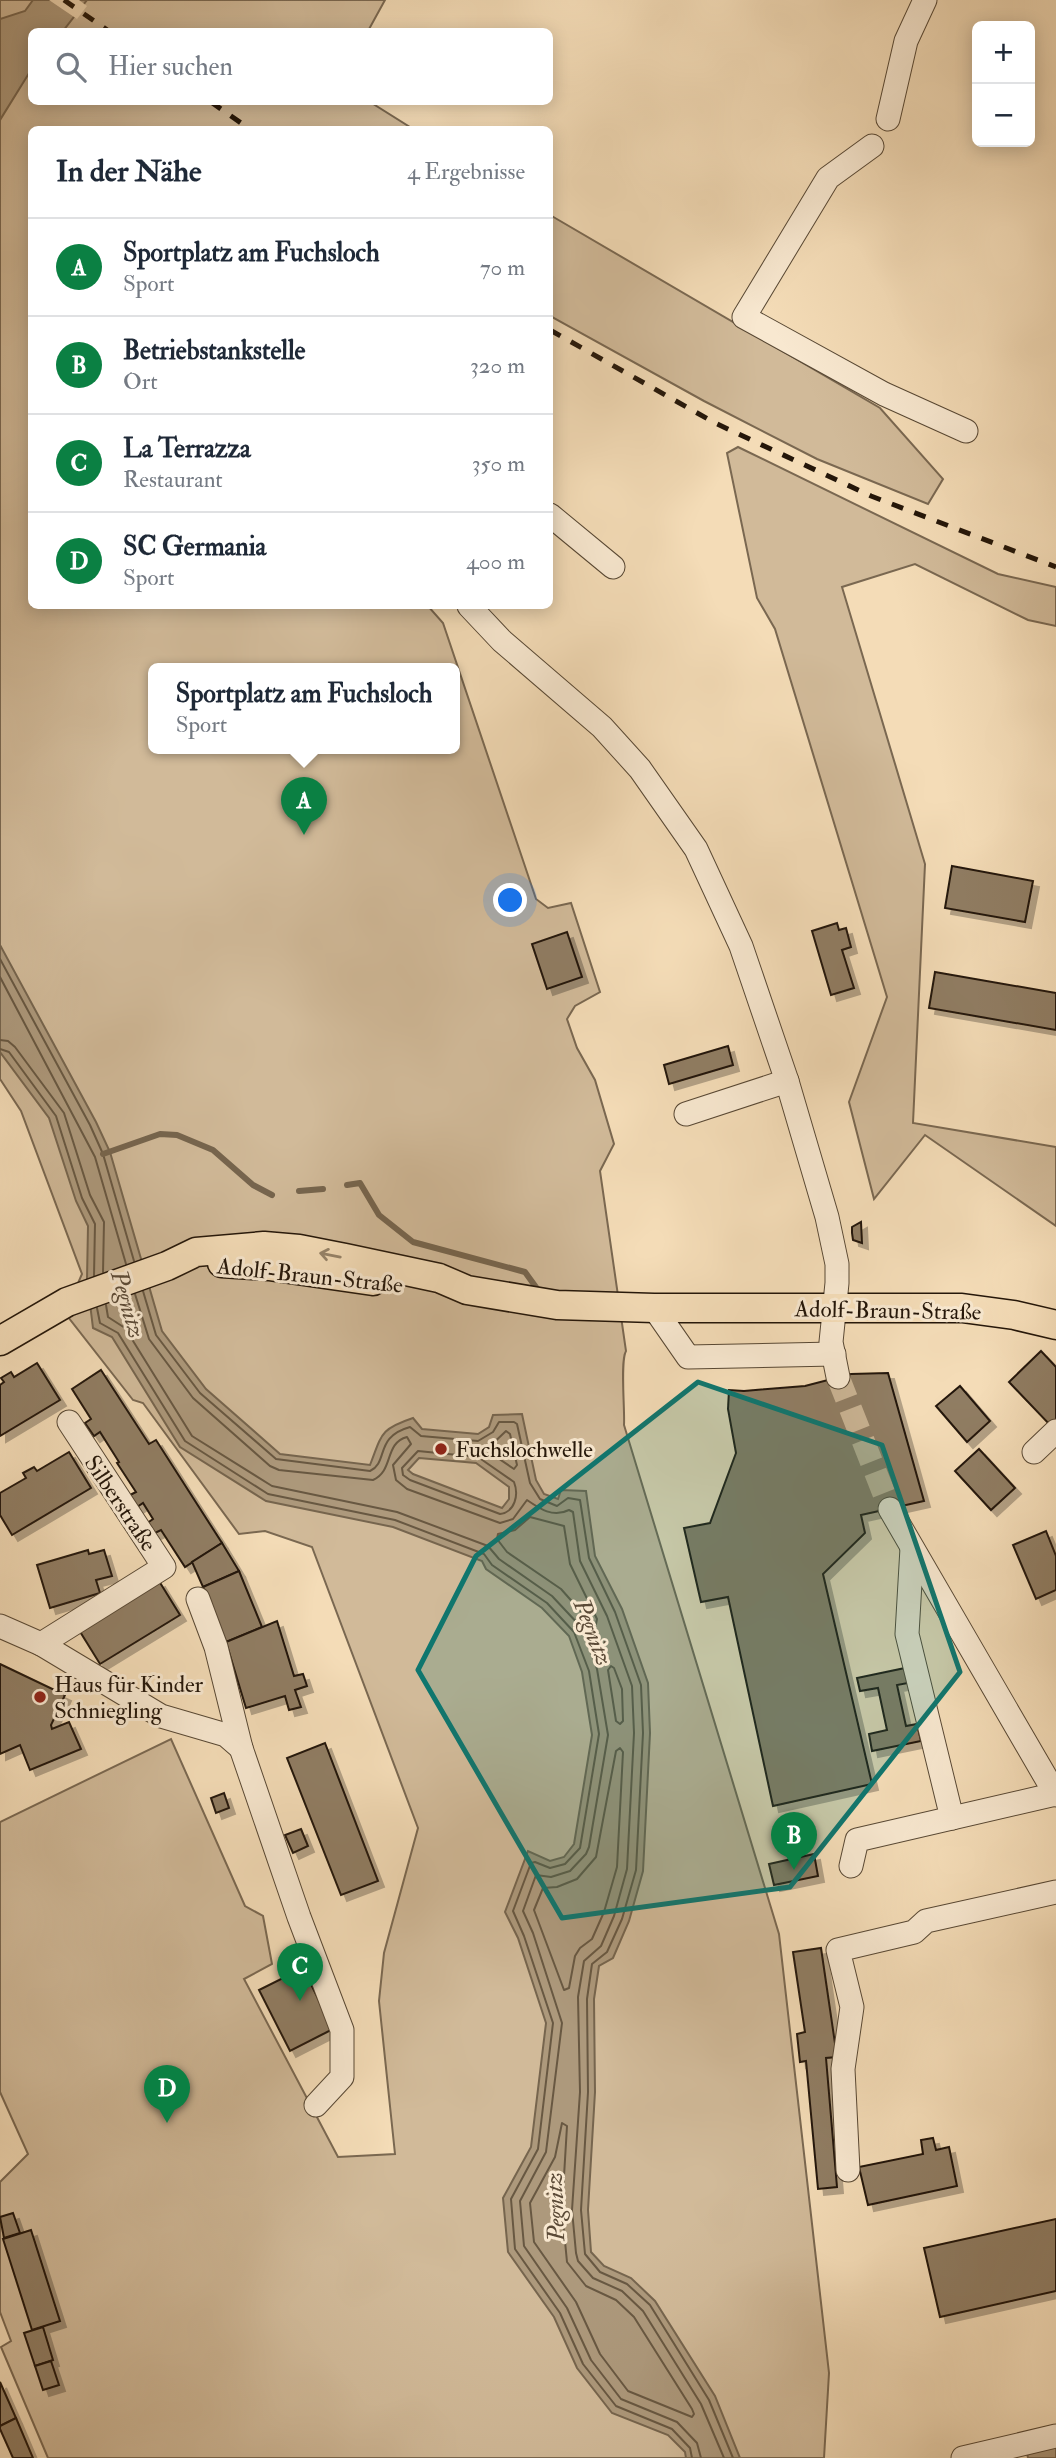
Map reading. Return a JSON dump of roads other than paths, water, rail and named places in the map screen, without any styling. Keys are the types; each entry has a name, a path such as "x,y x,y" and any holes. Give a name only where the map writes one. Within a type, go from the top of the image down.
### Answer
{"main road":[{"name":"Adolf-Braun-Straße","path":"0,1341 44,1314 85,1295 167,1266 239,1263 439,1291 467,1290 557,1305 654,1308 962,1308 1027,1317 1056,1325"}],"street":[{"path":"888,119 906,41 925,0"},
{"path":"872,146 828,178 744,317 884,394 966,432"},
{"path":"553,517 613,567"},
{"path":"472,609 502,641 602,727 640,768 696,849 741,946 787,1081 834,1251 837,1283 831,1342 838,1377"},
{"path":"686,1114 787,1081"},
{"path":"654,1308 688,1357 834,1354"},
{"name":"Silberstraße","path":"41,1644 164,1567 69,1422"},
{"path":"1034,1451 1056,1431"},
{"path":"851,1866 857,1840 1056,1794 890,1509"},
{"path":"912,1549 907,1634 952,1818"},
{"path":"198,1599 216,1647 240,1748 299,1917 342,2029 342,2077 316,2105"},
{"path":"0,1626 41,1644 161,1716 226,1735 240,1748"},
{"path":"848,2171 843,2069 852,2007 838,1950 914,1932 926,1921 1056,1892"},
{"path":"963,2458 1056,2435"}],"water":[{"path":"33,0 87,0 65,28 28,28 28,75 0,120 0,19 25,11"},
{"name":"Pegnitz","path":"0,945 110,1152 162,1331 206,1389 280,1454 370,1465 384,1434 394,1426 413,1418 422,1429 478,1434 489,1427 493,1415 522,1414 536,1480 544,1494 558,1499 561,1490 586,1491 595,1556 622,1609 648,1683 650,1733 643,1871 629,1921 613,1958 599,1966 594,1999 595,2092 588,2210 591,2252 604,2266 631,2278 655,2301 715,2396 740,2458 686,2458 685,2452 668,2435 612,2413 577,2368 554,2317 508,2252 503,2198 531,2147 546,2023 518,1938 505,1912 528,1851 550,1861 564,1857 574,1844 592,1735 582,1672 569,1636 542,1608 486,1569 482,1561 393,1527 266,1501 180,1447 112,1337 93,1328 87,1279 88,1226 76,1201 49,1118 0,1052","holes":["419,1458 476,1463 509,1487 509,1499 502,1508 408,1470"]},
{"path":"1056,2441 1056,2458 1028,2458 1026,2448"}],"waterway":[{"path":"103,1154 160,1134 177,1135 213,1150 253,1185 272,1195"},
{"path":"347,1185 360,1183 379,1215 413,1242 525,1272 538,1290"},
{"path":"299,1191 323,1189"}],"tunnel":[{"path":"838,1377 890,1509"}],"railway":[{"path":"64,0 104,28"},
{"path":"215,105 245,126"},
{"path":"553,332 715,423 871,496 1056,567"}],"place":[{"name":"Sportplatz am Fuchsloch","path":"304,835"},
{"name":"Fuchslochwelle","path":"441,1449"},
{"name":"Haus für Kinder Schniegling","path":"40,1697"},
{"name":"Betriebstankstelle","path":"794,1870"},
{"name":"La Terrazza","path":"300,2001"},
{"name":"SC Germania","path":"167,2123"}]}
